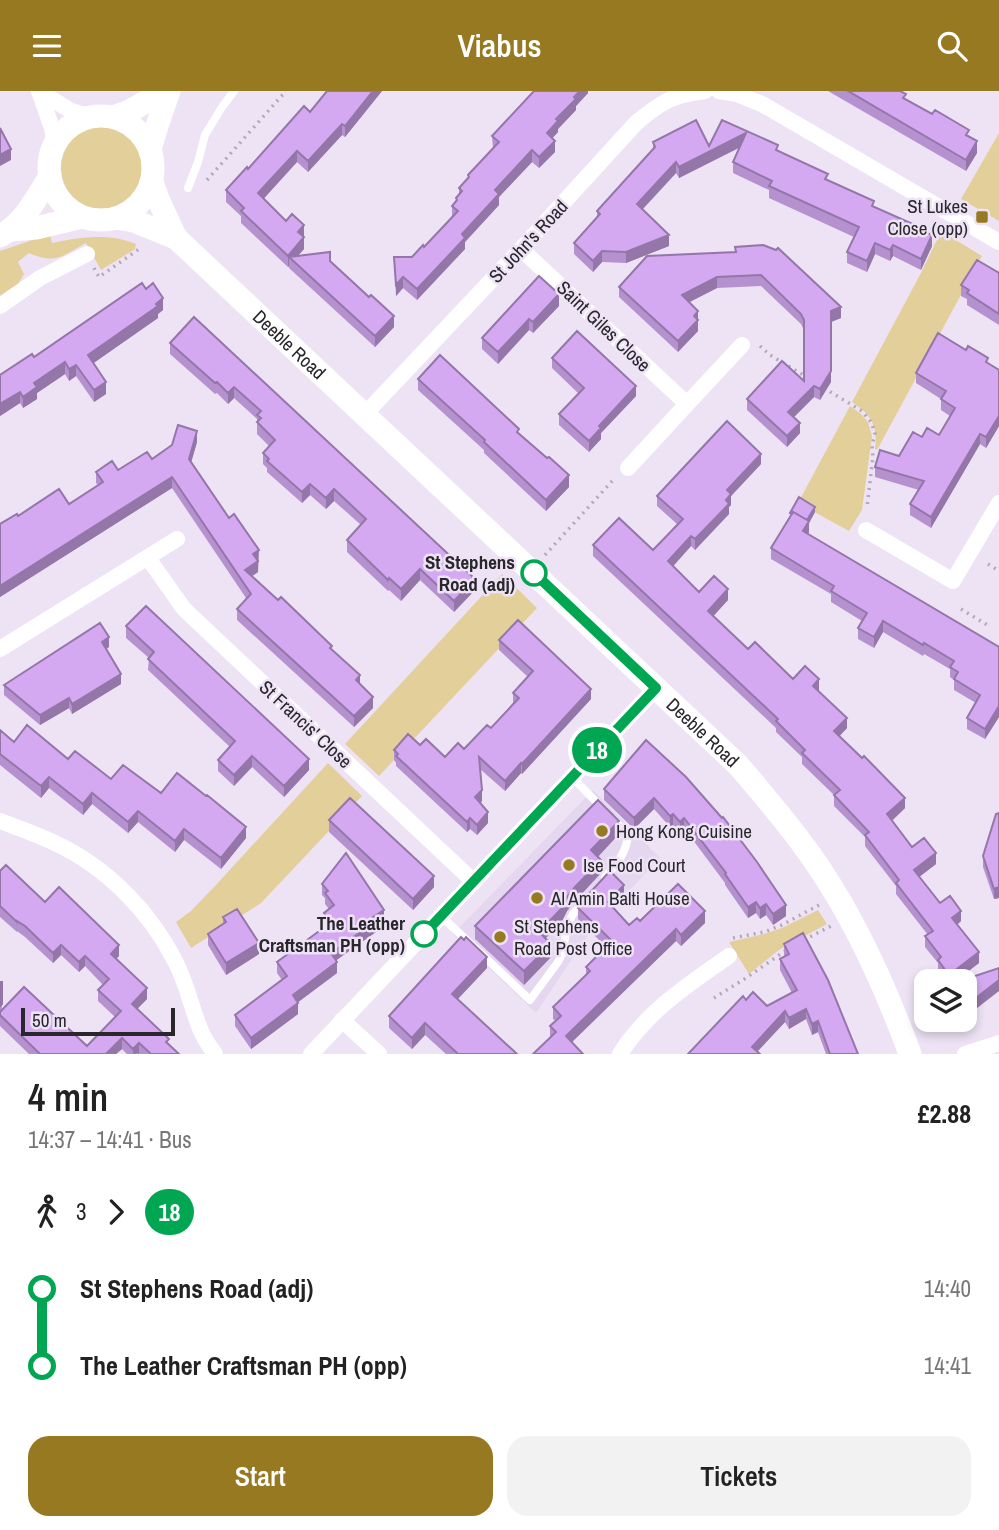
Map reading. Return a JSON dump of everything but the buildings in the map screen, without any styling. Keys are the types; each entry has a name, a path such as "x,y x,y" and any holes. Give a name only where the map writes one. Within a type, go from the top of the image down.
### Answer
{"street":[{"path":"39,91 71,111 90,117"},
{"path":"39,91 55,143"},
{"path":"113,117 164,91"},
{"path":"150,149 169,91"},
{"name":"St John's Road","path":"365,414 636,123 654,107 670,99 705,91"},
{"path":"719,91 737,93 762,104 999,242"},
{"path":"106,115 136,128 148,142 153,157 154,177 141,203 124,216 103,221 72,212 60,200 50,176 49,165 59,136 69,126 90,117 106,115"},
{"path":"6,233 26,214 50,176"},
{"name":"Deeble Road","path":"152,182 176,238"},
{"path":"6,233 82,217"},
{"name":"Deeble Road","path":"116,218 134,221 176,238 738,765 778,811 810,855 860,936 890,999 910,1054"},
{"name":"Saint Giles Close","path":"521,249 687,404"},
{"path":"0,306 40,278 87,254"},
{"path":"623,471 687,404 750,345"},
{"path":"866,530 953,581 999,503"},
{"path":"0,649 177,538"},
{"name":"St Francis' Close","path":"148,558 184,608 474,882"},
{"path":"311,1054 656,688"},
{"path":"0,821 55,843 87,861 113,880 132,900 163,939 176,961 186,983 202,1035 215,1054"},
{"path":"620,1054 636,1032 665,1003 729,956"},
{"path":"342,1020 379,1054"},
{"path":"965,1054 999,1043"}],"lane":[{"path":"188,188 205,135 234,91"},
{"path":"572,777 628,834 624,853 597,886"},
{"path":"441,916 530,1000 558,962 563,953 567,925 589,895"}],"path":[{"path":"202,185 286,91"},
{"path":"99,277 141,248 144,241"},
{"path":"750,345 804,376"},
{"path":"816,383 862,411 871,422 875,433 867,507"},
{"path":"545,555 623,471"},
{"path":"988,565 999,571"},
{"path":"961,610 989,626"},
{"path":"722,941 764,932 819,905"},
{"path":"799,943 832,926"},
{"path":"714,998 792,947"}],"shaded area":[{"path":"102,127 118,131 131,139 139,152 143,168 139,184 131,197 118,205 102,209 86,205 73,197 65,184 61,168 65,152 73,139 86,131"},
{"path":"999,133 999,221 961,199"},
{"path":"941,231 982,256 877,450 872,421 852,402"},
{"path":"50,234 52,243 94,237 115,238 136,244 135,249 101,270 86,243 53,259 29,253 18,262 24,274 18,284 0,296 0,251"},
{"path":"850,406 868,422 872,436 862,510 849,531 798,503"},
{"path":"502,574 537,608 379,776 345,744"},
{"path":"328,763 362,796 261,903 191,948 176,922 215,886"},
{"path":"593,790 660,858 590,932 536,1013 453,934"},
{"path":"818,910 827,924 779,950 749,974 729,942 782,928"}],"bus line":[{"name":"18","path":"424,934 656,688 534,573"}],"place":[{"name":"St Lukes Close (opp)","path":"982,217"},
{"name":"St Stephens Road (adj)","path":"534,573"},
{"name":"Hong Kong Cuisine","path":"602,831"},
{"name":"Ise Food Court","path":"569,865"},
{"name":"Al Amin Balti House","path":"537,898"},
{"name":"The Leather Craftsman PH (opp)","path":"424,934"},
{"name":"St Stephens Road Post Office","path":"500,937"}]}
